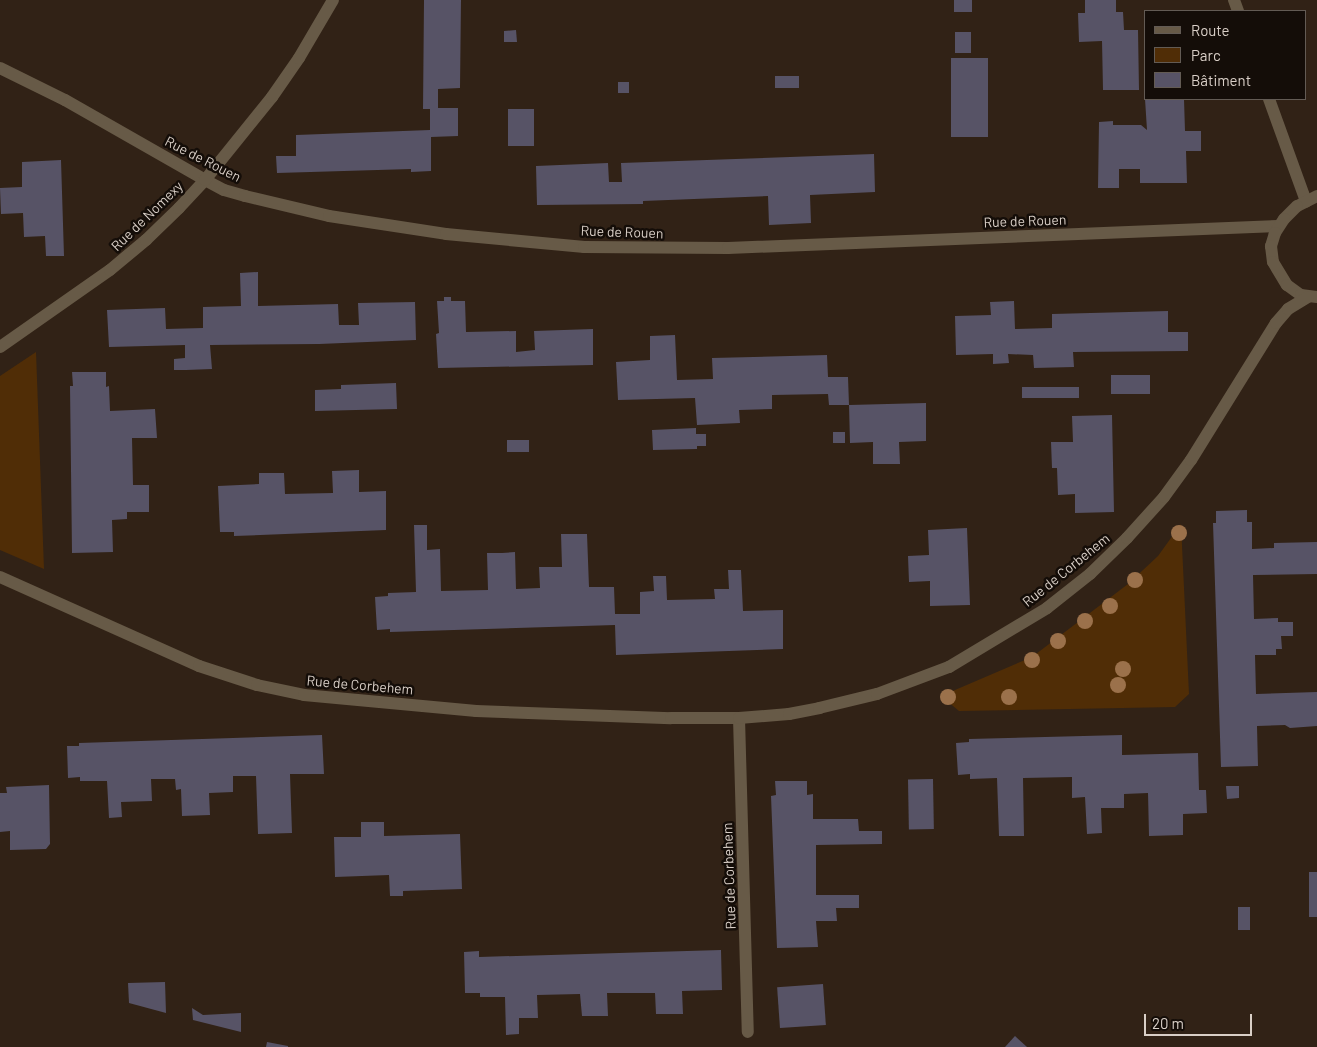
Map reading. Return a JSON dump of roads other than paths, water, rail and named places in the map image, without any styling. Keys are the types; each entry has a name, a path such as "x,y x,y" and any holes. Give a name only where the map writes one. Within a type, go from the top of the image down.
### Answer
{"street":[{"name":"Rue de Nomexy","path":"0,347 122,260 164,224 205,180 272,98 299,58 333,0"},
{"name":"Rue de Rouen","path":"0,68 65,100 224,190 329,216 446,234 584,246 728,248 1279,226"},
{"path":"1269,100 1312,198 1297,206 1279,226 1271,246 1273,262 1287,285 1294,291 1312,297"},
{"name":"Rue de Corbehem","path":"0,578 199,666 282,691 329,699 476,711 670,718 739,718 789,714 819,708 900,687 929,676 970,656 1047,608 1110,556 1164,497 1191,460 1276,323 1288,309 1312,297"},
{"name":"Rue de Corbehem","path":"739,718 748,1032"}]}
